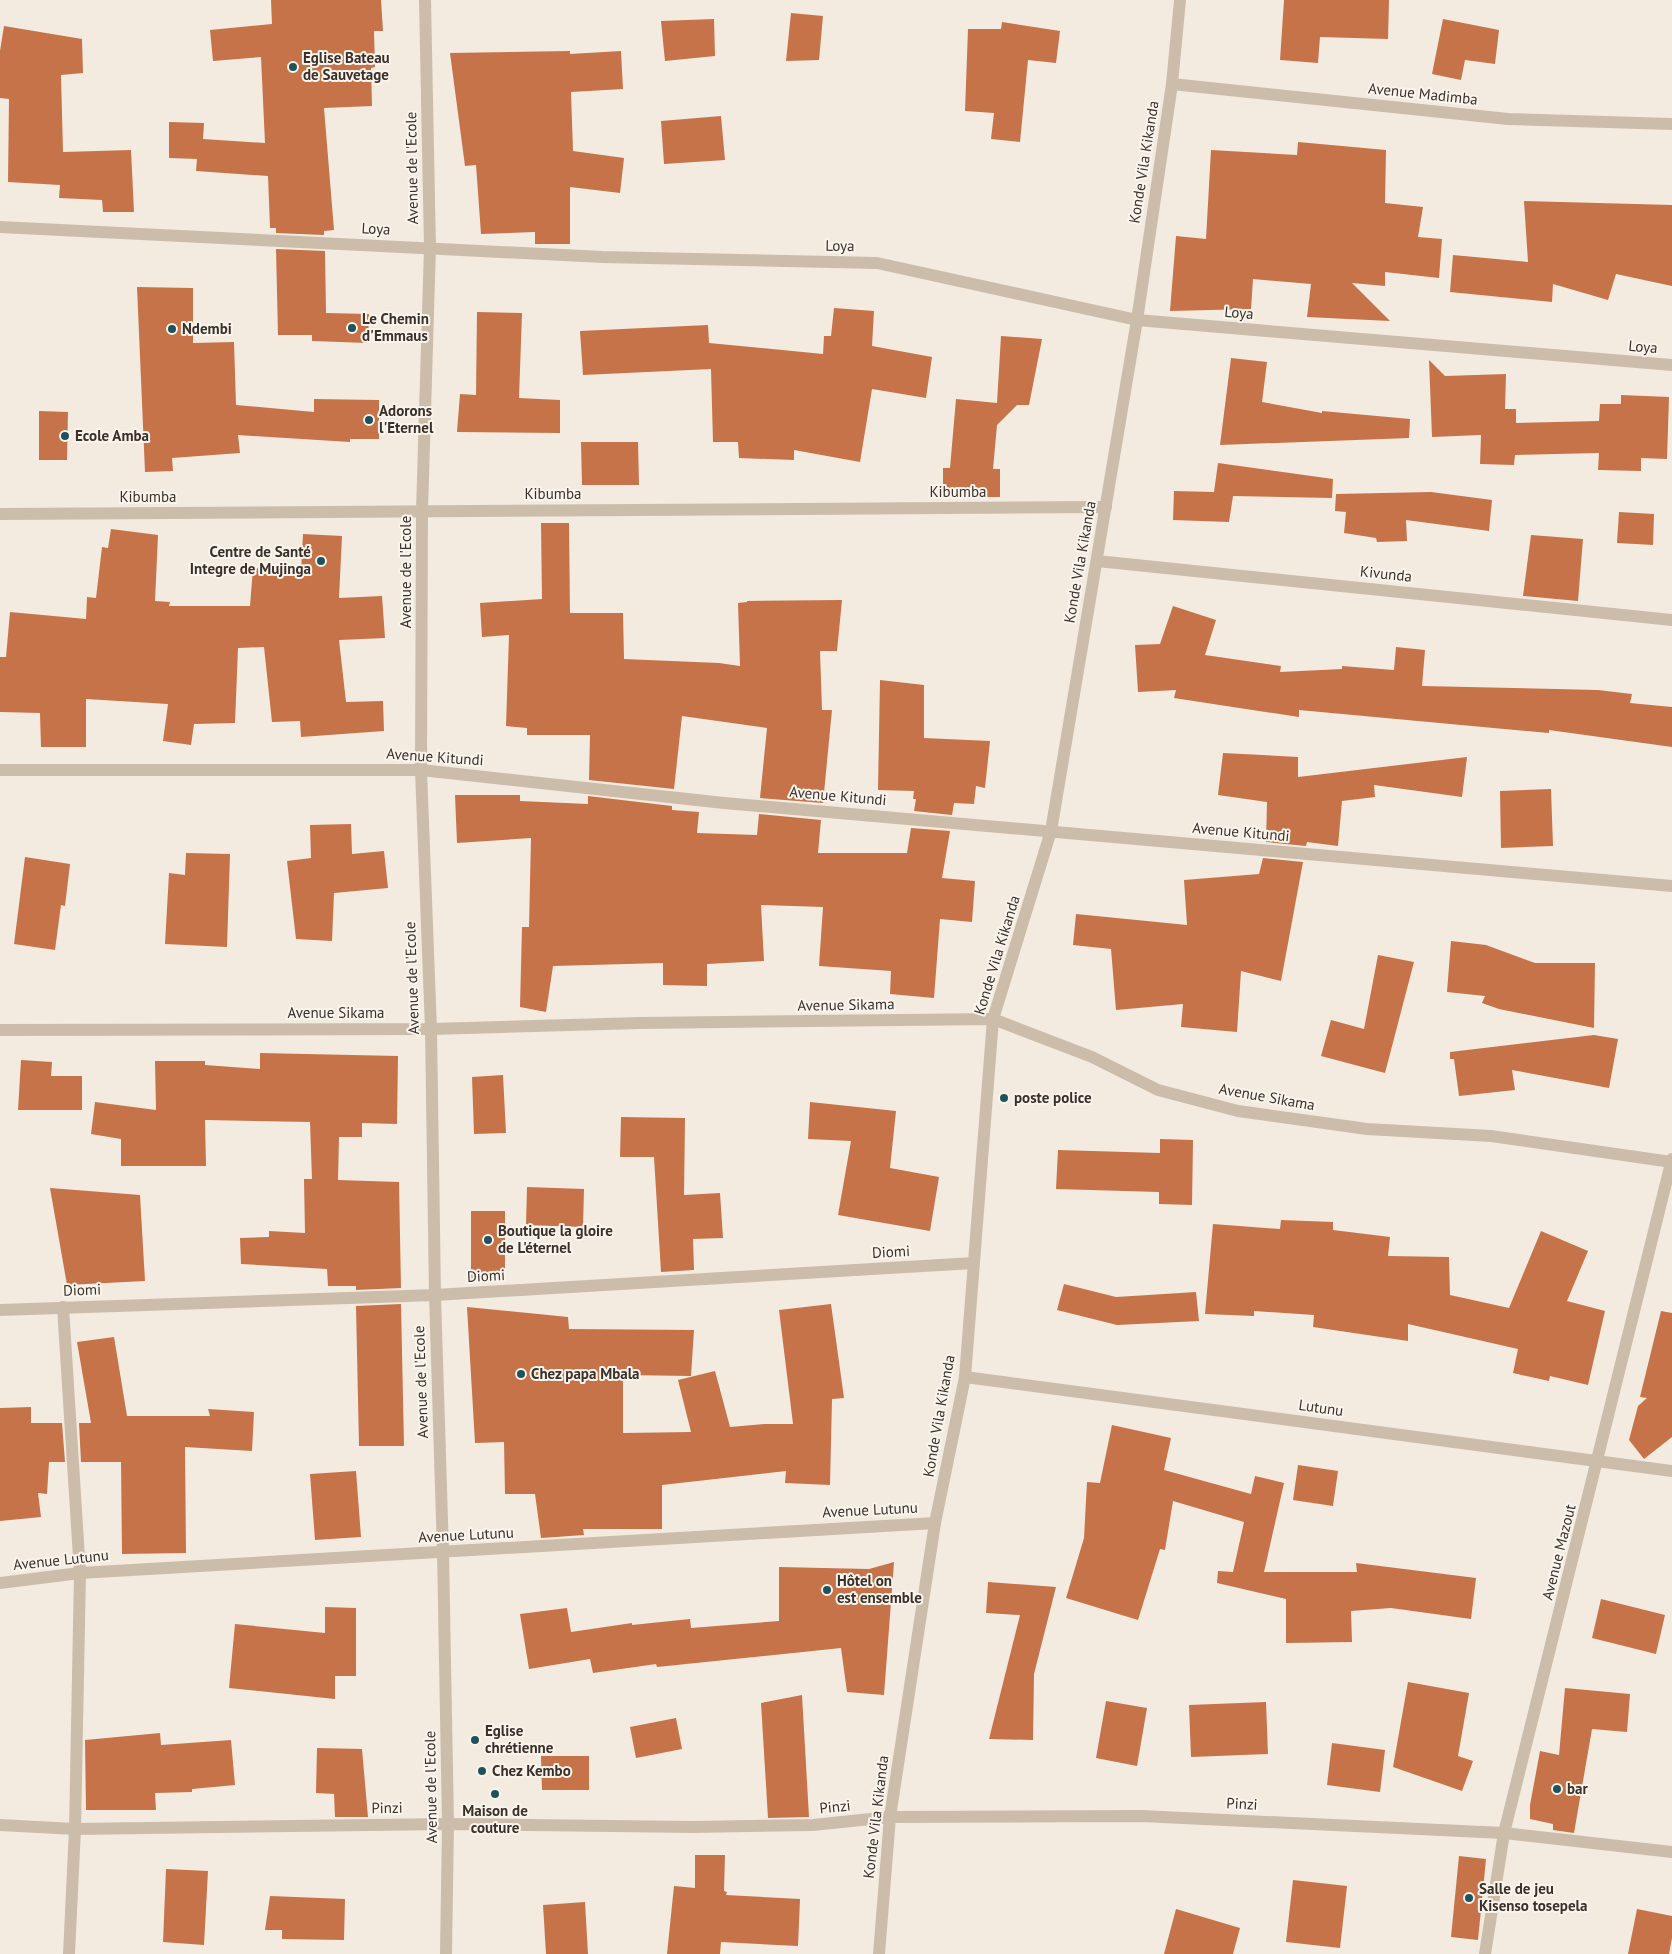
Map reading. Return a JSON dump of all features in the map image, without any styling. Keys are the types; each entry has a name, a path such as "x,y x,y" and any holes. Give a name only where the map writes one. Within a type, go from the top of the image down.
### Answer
{"street":[{"name":"Avenue de l'Ecole","path":"425,0 430,247 422,511 421,770 431,1029 435,1295 443,1552 448,1824 446,1954"},
{"name":"Konde Vila Kikanda","path":"879,1954 890,1817 934,1523 965,1377 993,1019 1051,831 1137,320 1172,84 1180,0"},
{"name":"Avenue Madimba","path":"1172,84 1508,119 1672,124"},
{"name":"Loya","path":"0,228 430,247 602,257 876,263 1137,320 1672,366"},
{"name":"Kibumba","path":"0,514 1106,507"},
{"name":"Kivunda","path":"1097,561 1672,620"},
{"name":"Avenue Kitundi","path":"0,770 421,770 724,803 1672,886"},
{"name":"Avenue Sikama","path":"0,1030 431,1029 640,1023 993,1019 1092,1057 1158,1090 1238,1111 1367,1129 1491,1136 1672,1161"},
{"name":"Avenue Mazout","path":"1485,1954 1504,1833 1672,1161"},
{"name":"Diomi","path":"0,1310 435,1295 974,1263"},
{"path":"64,1307 80,1573 75,1829 69,1954"},
{"name":"Lutunu","path":"965,1377 1672,1471"},
{"name":"Avenue Lutunu","path":"0,1583 80,1573 934,1523"},
{"name":"Pinzi","path":"0,1825 75,1829 448,1824 693,1827 814,1825 890,1817 1141,1816 1504,1833 1672,1852"}],"building":[{"path":"271,0 381,0 383,31 374,31 375,67 371,68 372,106 324,108 334,230 324,231 324,235 276,233 276,228 270,228 268,176 196,171 197,159 169,158 169,122 204,123 203,139 265,143 261,57 213,61 210,30 272,24"},
{"path":"1284,0 1389,0 1388,39 1320,37 1318,63 1280,60"},
{"path":"791,13 823,16 819,60 786,61"},
{"path":"714,19 715,56 665,61 661,21"},
{"path":"1443,19 1499,30 1495,64 1465,60 1461,80 1432,74"},
{"path":"1002,22 1060,31 1056,63 1028,60 1020,142 991,139 994,113 965,111 968,29 1001,29"},
{"path":"4,26 82,39 83,73 61,75 63,152 131,150 134,212 103,212 102,200 59,198 60,185 8,182 9,99 0,98 0,51"},
{"path":"570,51 570,54 621,51 623,89 571,92 573,151 624,158 620,193 570,187 570,244 535,244 535,232 481,234 476,165 465,166 450,53"},
{"path":"721,116 725,160 664,164 661,121"},
{"path":"1298,142 1386,150 1385,203 1423,207 1418,237 1442,239 1439,278 1385,272 1385,286 1352,283 1390,321 1307,317 1311,284 1253,279 1251,309 1170,311 1176,236 1206,239 1211,150 1297,155"},
{"path":"1524,201 1672,205 1672,286 1616,274 1608,300 1553,284 1552,302 1450,292 1453,255 1528,262"},
{"path":"276,249 325,251 326,313 369,314 368,343 312,341 312,335 278,335"},
{"path":"137,287 193,288 193,343 234,342 236,405 314,412 314,399 379,400 379,439 350,439 350,442 238,435 240,453 172,458 173,471 145,472"},
{"path":"834,308 874,311 872,346 932,357 926,398 872,389 860,462 794,450 794,460 739,458 738,442 713,442 711,369 583,375 580,331 708,325 709,343 823,354 824,336 831,336"},
{"path":"477,312 522,313 519,398 560,400 560,433 457,432 460,394 476,395"},
{"path":"1001,336 1042,339 1029,405 1017,405 997,425 993,469 1000,469 1000,497 943,497 943,468 950,468 956,399 997,403"},
{"path":"1231,358 1267,362 1262,402 1322,413 1322,411 1410,419 1409,438 1220,445"},
{"path":"1429,360 1445,376 1506,374 1505,409 1516,409 1516,423 1599,421 1600,404 1621,404 1621,395 1669,397 1667,459 1641,458 1641,471 1598,470 1599,453 1515,455 1514,465 1480,464 1481,435 1432,437"},
{"path":"39,411 68,412 67,460 39,460"},
{"path":"581,442 638,442 639,485 582,485"},
{"path":"1218,463 1333,479 1332,498 1233,496 1229,522 1173,520 1174,491 1214,492"},
{"path":"1431,492 1492,500 1489,531 1406,520 1407,541 1377,542 1376,538 1344,533 1346,512 1335,511 1336,494"},
{"path":"1619,512 1654,514 1653,545 1617,543"},
{"path":"541,523 569,523 570,613 623,613 624,659 719,663 740,666 738,603 747,601 842,600 837,651 820,651 822,710 832,710 823,803 760,798 767,728 682,716 674,789 589,780 590,735 527,735 527,728 506,726 509,635 482,637 480,603 542,599"},
{"path":"111,529 158,535 155,601 170,602 169,606 250,606 253,568 301,571 303,534 342,536 339,598 382,596 385,638 339,640 346,702 383,701 384,731 301,737 300,721 272,722 264,647 238,648 235,723 194,724 191,745 163,741 168,704 86,699 86,747 41,747 40,713 0,712 0,657 6,657 10,612 86,619 87,597 96,598 102,547 108,548"},
{"path":"1531,535 1583,539 1578,601 1523,596"},
{"path":"1173,606 1216,620 1205,655 1281,666 1280,672 1342,669 1342,666 1394,670 1396,647 1425,650 1422,686 1598,690 1632,694 1630,703 1672,707 1672,747 1549,730 1549,733 1299,710 1299,717 1174,698 1176,690 1138,692 1135,645 1160,644"},
{"path":"880,680 924,685 924,738 990,741 985,788 976,786 974,804 954,803 952,815 914,811 916,799 913,799 914,791 878,790"},
{"path":"1223,753 1298,757 1298,777 1467,757 1462,797 1374,785 1375,797 1342,801 1338,846 1307,842 1306,846 1266,842 1267,802 1218,795"},
{"path":"1551,789 1553,846 1501,848 1500,791"},
{"path":"455,795 520,795 520,801 588,804 588,796 672,806 672,810 699,812 697,833 757,835 759,814 821,820 818,853 907,853 911,828 950,831 942,878 975,881 972,922 940,919 934,998 890,994 891,971 819,966 823,907 761,905 764,961 707,964 707,986 663,985 663,963 553,966 546,1012 520,1007 522,927 529,927 531,838 457,843"},
{"path":"351,824 352,854 384,851 388,888 334,893 332,941 296,939 287,861 311,858 310,825"},
{"path":"186,853 230,854 227,947 165,944 169,873 185,875"},
{"path":"25,857 70,864 65,906 61,905 55,950 14,944"},
{"path":"1263,858 1303,862 1281,981 1241,971 1237,1032 1181,1027 1183,1004 1116,1010 1111,949 1073,945 1076,914 1187,925 1184,880 1259,874"},
{"path":"1451,941 1486,945 1535,963 1595,963 1594,1028 1499,1009 1482,1003 1485,996 1447,992"},
{"path":"1378,955 1414,962 1385,1073 1321,1056 1331,1020 1364,1029"},
{"path":"1594,1035 1618,1039 1609,1088 1512,1070 1515,1090 1459,1096 1454,1059 1450,1059 1450,1052"},
{"path":"260,1053 398,1056 397,1124 362,1123 362,1137 339,1137 338,1180 399,1182 401,1288 356,1290 356,1286 328,1286 327,1269 241,1264 240,1238 269,1237 269,1231 305,1233 304,1179 312,1179 310,1122 205,1120 206,1166 121,1166 121,1139 91,1134 95,1102 156,1110 155,1061 205,1061 205,1065 260,1069"},
{"path":"21,1060 52,1062 51,1076 82,1076 82,1110 18,1110"},
{"path":"503,1075 506,1133 474,1134 472,1077"},
{"path":"810,1102 896,1111 890,1168 939,1177 930,1231 838,1215 851,1141 808,1139"},
{"path":"621,1117 685,1118 684,1195 720,1193 723,1238 693,1239 694,1270 661,1272 654,1157 620,1157"},
{"path":"1160,1139 1193,1140 1192,1205 1159,1204 1159,1192 1056,1189 1058,1150 1160,1153"},
{"path":"527,1187 584,1189 583,1227 526,1225"},
{"path":"50,1188 140,1195 145,1281 67,1285"},
{"name":"Boutique la gloire de L'éternel","path":"471,1211 505,1211 505,1277 471,1279"},
{"path":"1281,1220 1333,1222 1333,1230 1390,1237 1388,1256 1449,1257 1450,1295 1509,1308 1541,1231 1588,1251 1567,1301 1605,1311 1588,1385 1550,1376 1549,1381 1513,1373 1518,1349 1408,1324 1408,1341 1313,1327 1314,1315 1254,1311 1254,1316 1205,1314 1213,1224 1280,1229"},
{"path":"1064,1284 1116,1297 1196,1292 1199,1321 1117,1325 1057,1310"},
{"path":"401,1304 404,1446 359,1446 356,1306"},
{"path":"831,1304 844,1398 832,1399 830,1485 785,1483 786,1471 662,1485 662,1529 583,1529 584,1535 541,1538 535,1494 505,1494 504,1442 475,1443 467,1307 568,1317 569,1329 694,1330 691,1376 623,1375 623,1433 691,1432 678,1380 715,1371 730,1427 793,1424 779,1310"},
{"path":"1661,1311 1672,1313 1672,1437 1644,1459 1629,1440 1638,1406 1647,1398 1640,1397"},
{"path":"114,1337 127,1416 210,1416 208,1409 254,1412 252,1451 185,1447 186,1553 122,1554 121,1462 81,1462 79,1423 91,1423 77,1342"},
{"path":"31,1407 31,1423 62,1423 65,1462 49,1462 47,1494 38,1493 41,1517 0,1521 0,1408"},
{"path":"1112,1425 1171,1438 1164,1470 1251,1494 1255,1476 1284,1483 1264,1572 1357,1572 1356,1563 1476,1578 1471,1619 1391,1608 1351,1611 1352,1642 1286,1643 1286,1599 1217,1583 1218,1571 1233,1572 1244,1522 1173,1501 1165,1550 1160,1549 1138,1620 1066,1598 1084,1538 1087,1482 1100,1483"},
{"path":"1298,1465 1338,1471 1333,1506 1293,1500"},
{"path":"356,1471 361,1537 315,1540 310,1474"},
{"path":"894,1562 884,1695 847,1692 841,1648 657,1667 656,1664 593,1673 590,1659 529,1669 520,1614 567,1608 571,1632 632,1623 632,1625 690,1619 691,1628 779,1621 779,1567 869,1569"},
{"path":"988,1582 1056,1587 1034,1674 1033,1740 989,1739 1020,1615 986,1613"},
{"path":"1601,1599 1665,1615 1656,1654 1592,1638"},
{"path":"325,1607 356,1608 356,1676 335,1676 335,1699 229,1688 235,1624 325,1633"},
{"path":"1408,1682 1469,1693 1458,1756 1473,1761 1462,1791 1393,1767"},
{"path":"1565,1688 1630,1694 1627,1732 1592,1729 1574,1833 1553,1830 1553,1824 1530,1819 1530,1805 1540,1751 1559,1755"},
{"path":"802,1695 809,1817 768,1818 761,1703"},
{"path":"1106,1701 1147,1708 1137,1766 1096,1758"},
{"path":"1266,1702 1268,1754 1191,1757 1189,1705"},
{"path":"676,1718 682,1749 636,1758 630,1727"},
{"path":"160,1733 161,1745 231,1740 235,1785 192,1789 192,1792 155,1793 156,1810 86,1810 85,1740"},
{"path":"1332,1743 1385,1750 1380,1792 1327,1785"},
{"path":"317,1748 362,1749 368,1817 335,1817 334,1794 316,1793"},
{"path":"541,1756 589,1756 589,1790 542,1790"},
{"path":"695,1855 725,1855 724,1891 727,1892 726,1895 800,1899 798,1946 721,1942 720,1954 667,1954 674,1886 695,1888"},
{"name":"Salle de jeu Kisenso tosepela","path":"1459,1856 1486,1859 1478,1940 1451,1937"},
{"path":"166,1869 208,1871 204,1945 163,1942"},
{"path":"1293,1880 1347,1886 1340,1948 1286,1942"},
{"path":"270,1896 345,1899 344,1940 282,1939 282,1930 265,1930"},
{"path":"585,1902 588,1954 546,1954 543,1905"},
{"path":"1176,1909 1240,1928 1233,1954 1164,1954"},
{"path":"1637,1909 1672,1916 1672,1938 1669,1954 1628,1954"}],"place":[{"name":"Eglise Bateau de Sauvetage","path":"293,67"},
{"name":"Le Chemin d'Emmaus","path":"352,328"},
{"name":"Ndembi","path":"172,329"},
{"name":"Adorons l'Eternel","path":"369,420"},
{"name":"Ecole Amba","path":"65,436"},
{"name":"Centre de Santé Integre de Mujinga","path":"321,561"},
{"name":"poste police","path":"1004,1098"},
{"name":"Boutique la gloire de L'éternel","path":"488,1240"},
{"name":"Chez papa Mbala","path":"521,1374"},
{"name":"Hôtel on est ensemble","path":"827,1590"},
{"name":"Eglise chrétienne","path":"475,1740"},
{"name":"Chez Kembo","path":"482,1771"},
{"name":"bar","path":"1557,1789"},
{"name":"Maison de couture","path":"495,1794"},
{"name":"Salle de jeu Kisenso tosepela","path":"1469,1898"}]}
